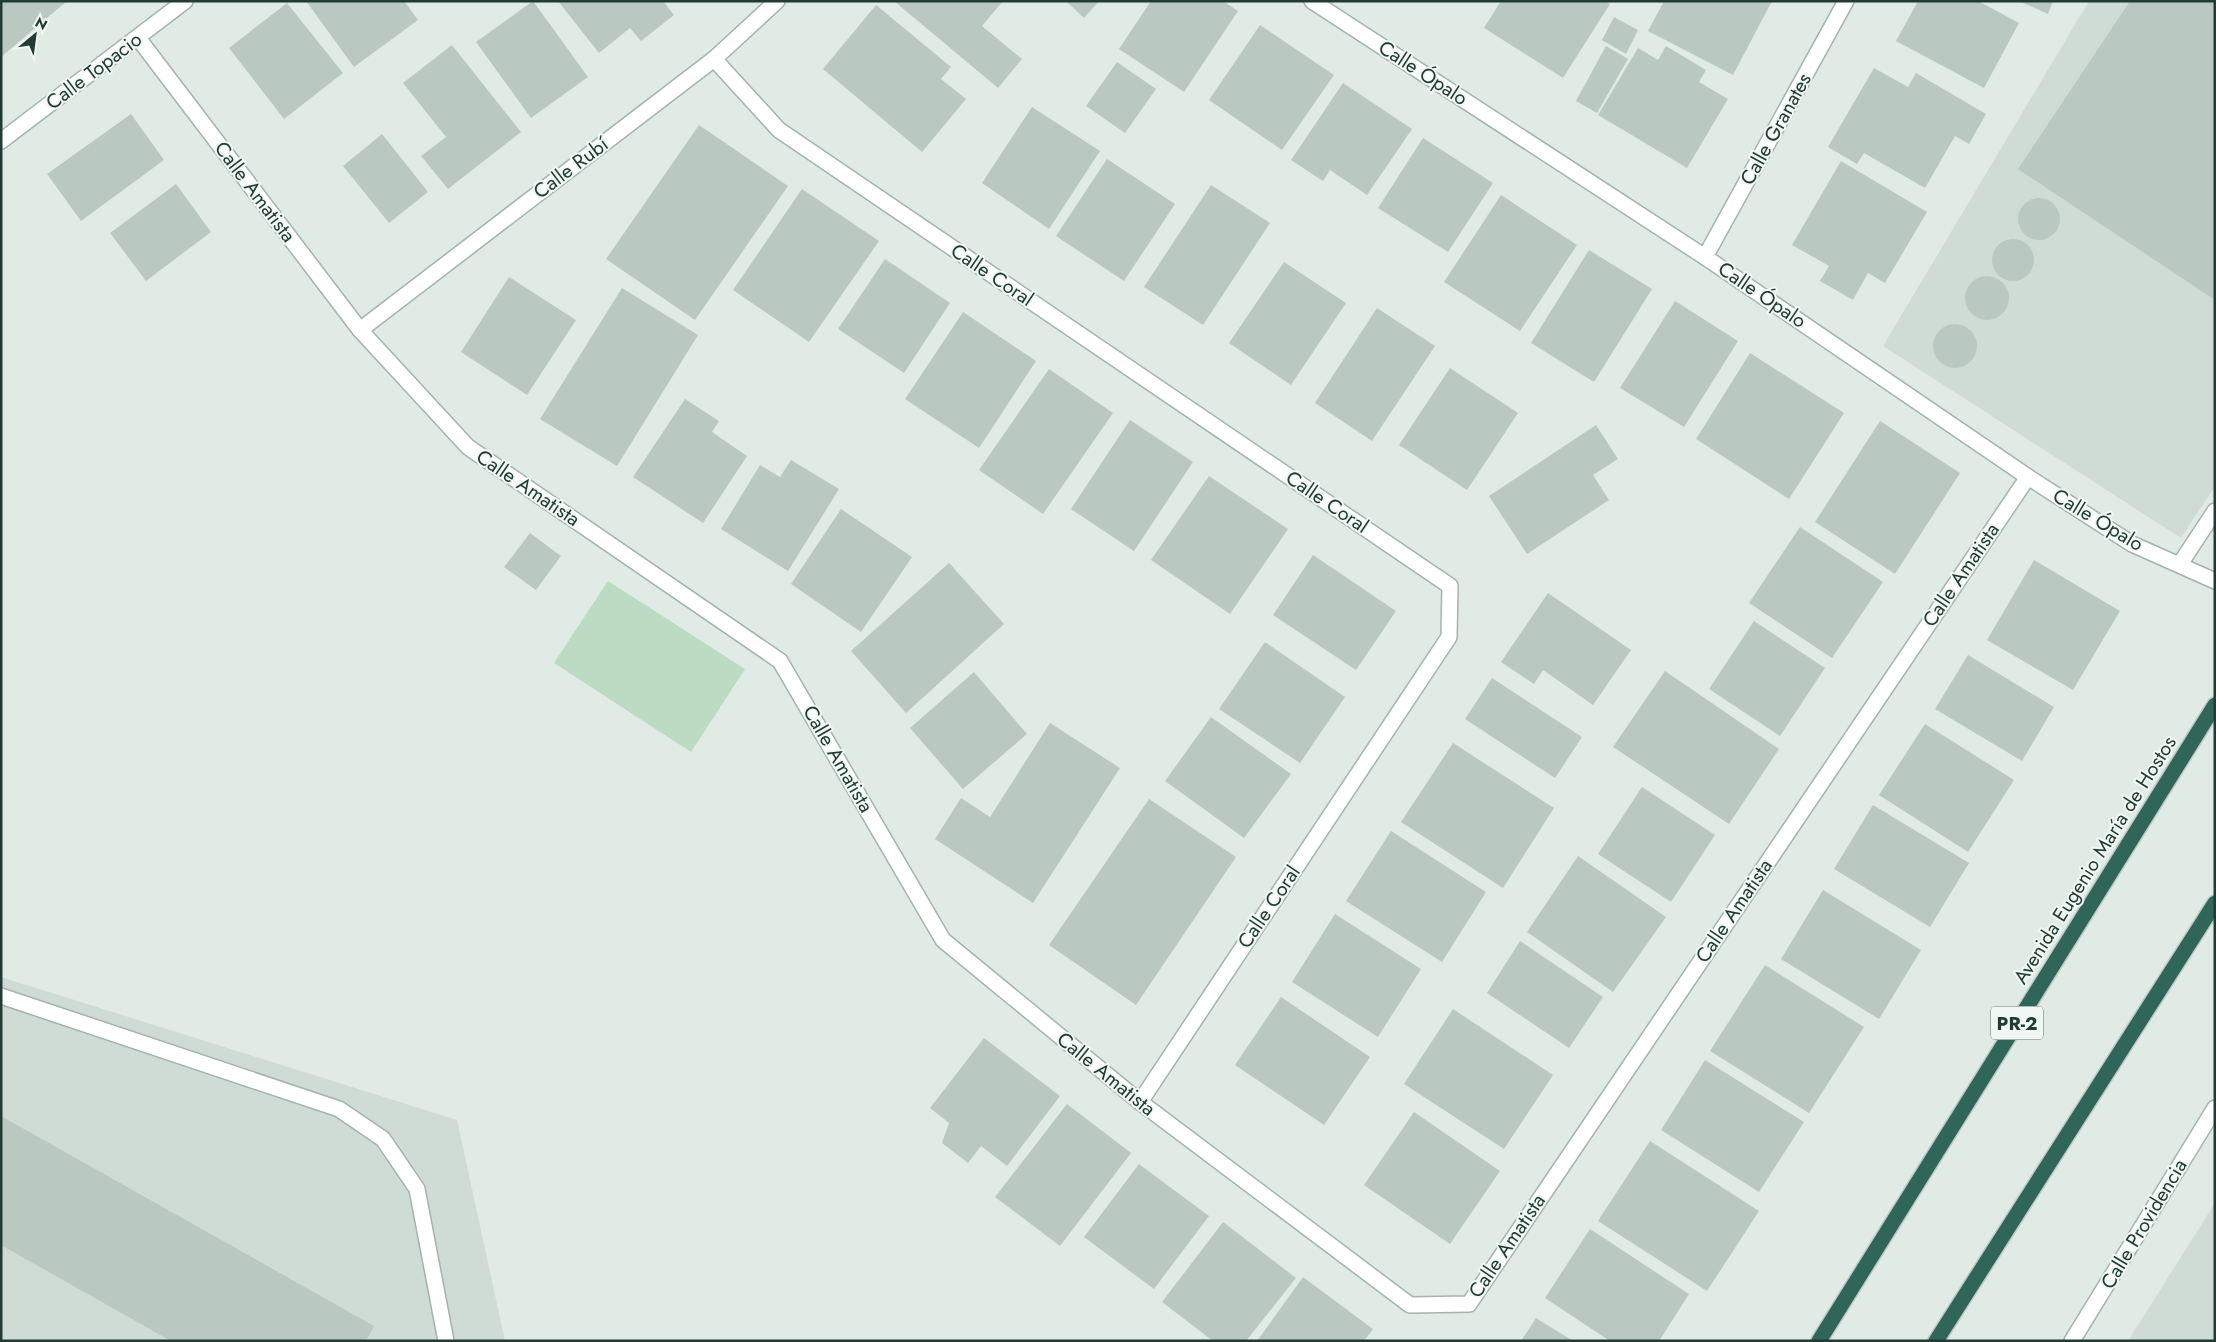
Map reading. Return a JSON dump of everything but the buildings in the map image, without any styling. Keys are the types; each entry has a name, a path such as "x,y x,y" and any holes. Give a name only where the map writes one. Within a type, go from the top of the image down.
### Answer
{"highway":[{"name":"Avenida Eugenio María de Hostos","path":"1819,1341 2215,705"},
{"path":"1936,1341 2215,903"}],"street":[{"name":"Calle Topacio","path":"1,141 186,1"},
{"name":"Calle Rubí","path":"360,330 714,59 777,1"},
{"name":"Calle Ópalo","path":"1312,1 1706,256 2028,477 2132,544 2215,581"},
{"name":"Calle Granates","path":"1706,256 1846,1"},
{"name":"Calle Amatista","path":"138,38 360,330 468,447 780,661 943,940 1140,1102 1410,1305 1468,1304 2028,477"},
{"name":"Calle Coral","path":"714,59 779,130 1450,586 1449,637 1140,1102"},
{"path":"2180,564 2215,511"},
{"path":"1,996 338,1109 383,1139 417,1189 446,1341"},
{"name":"Calle Providencia","path":"2072,1341 2215,1108"}],"shaded area":[{"path":"2089,1 2215,1 2215,486 2181,538 1883,346"},
{"path":"1,977 457,1120 505,1341 1,1341"},
{"path":"2215,1203 2215,1341 2129,1341 2133,1333"}],"green space":[{"path":"608,581 745,669 691,752 554,663"}]}
